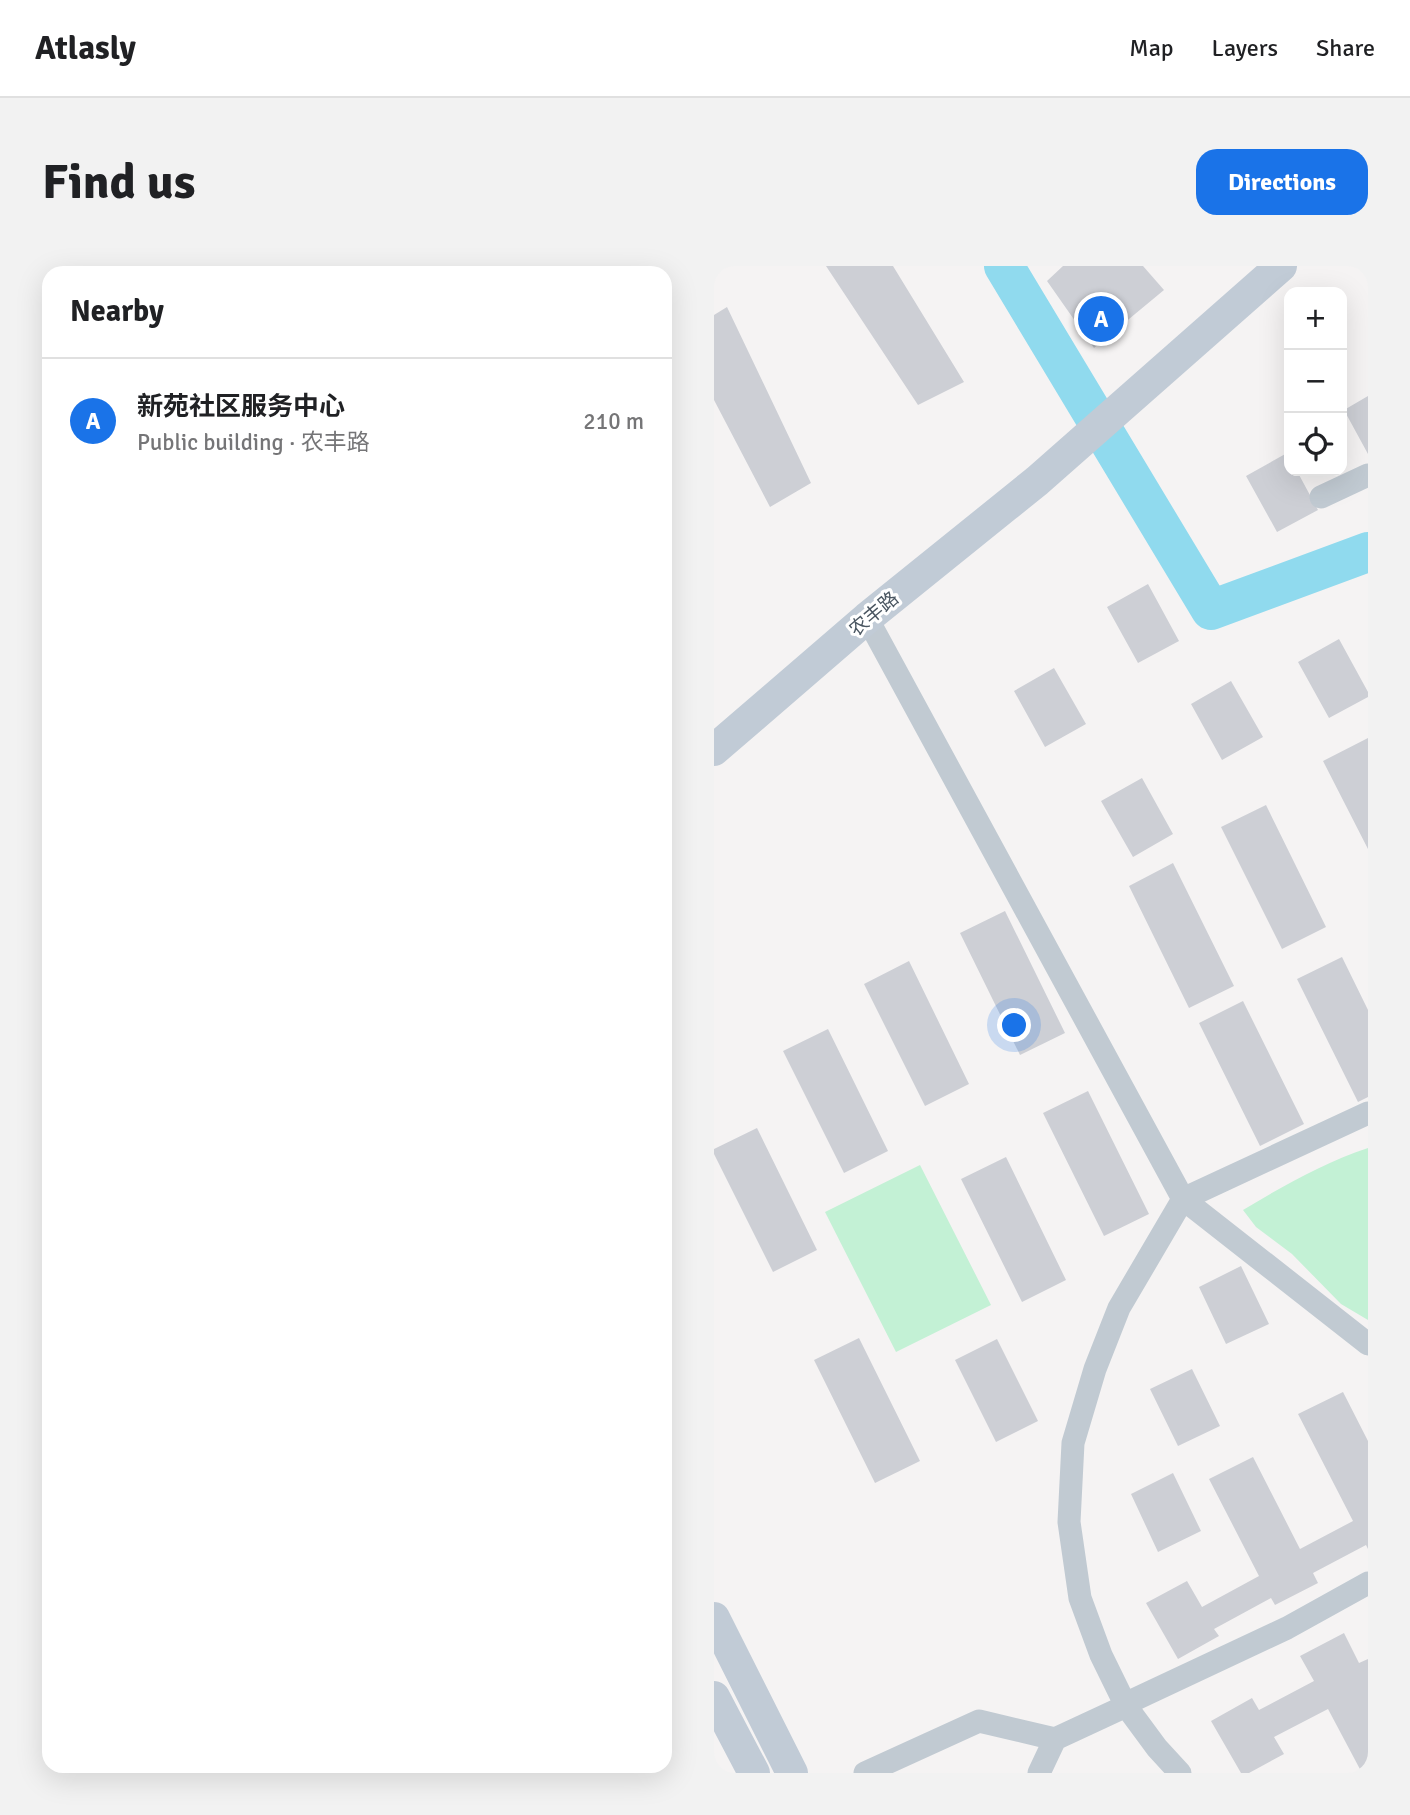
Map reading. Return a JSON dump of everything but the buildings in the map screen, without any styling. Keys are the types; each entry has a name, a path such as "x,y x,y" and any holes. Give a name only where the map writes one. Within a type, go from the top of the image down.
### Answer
{"main road":[{"name":"农丰路","path":"714,750 867,618 1037,481 1281,266"},
{"path":"714,1618 792,1773"},
{"path":"714,1697 754,1773"}],"street":[{"path":"1321,497 1368,475"},
{"path":"867,618 1183,1199 1368,1344"},
{"path":"1180,1773 1157,1748 1126,1705 1101,1655 1080,1598 1069,1522 1073,1443 1095,1369 1119,1308 1183,1199 1368,1113"},
{"path":"865,1773 979,1721 1055,1739 1287,1628 1368,1583"},
{"path":"1039,1773 1055,1739"}],"green space":[{"path":"1368,1148 1368,1320 1341,1304 1292,1254 1256,1227 1243,1210 1319,1168"},
{"path":"920,1165 991,1305 896,1352 825,1212"}],"waterway":[{"path":"1004,266 1211,610 1368,552"}],"place":[{"name":"新苑社区服务中心","path":"1101,319"}]}
